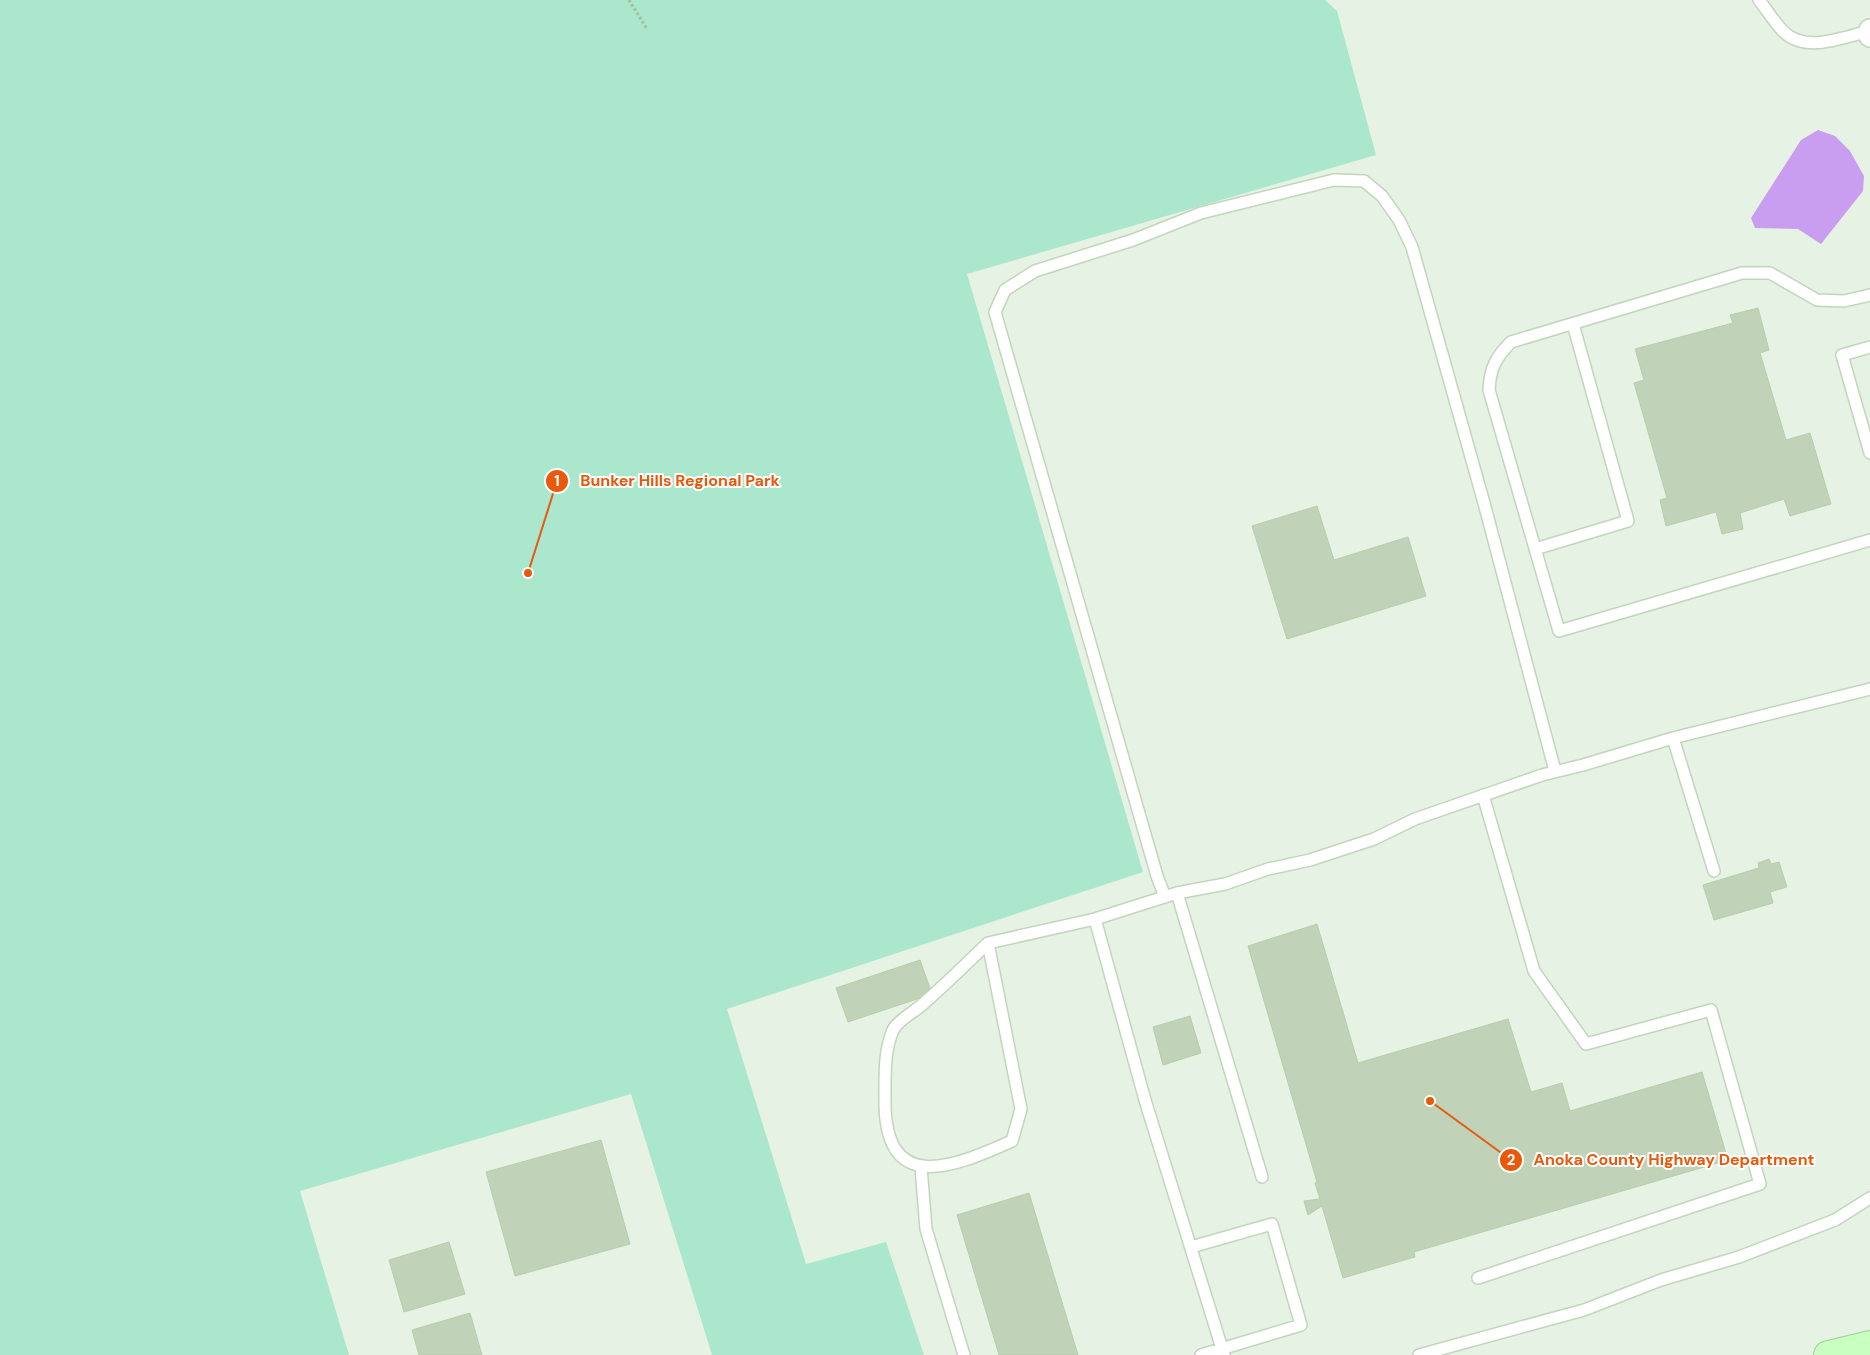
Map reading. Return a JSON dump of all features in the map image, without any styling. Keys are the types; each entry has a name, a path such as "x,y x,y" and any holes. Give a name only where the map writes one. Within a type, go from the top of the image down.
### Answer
{"main road":[{"path":"1828,1355 1870,1345"}],"lane":[{"path":"1759,0 1784,33 1802,41 1822,43 1870,32"},
{"path":"1165,897 1157,876 995,312 1005,290 1035,271 1133,240 1201,213 1334,180 1364,181 1382,196 1399,220 1412,248 1484,502 1555,771"},
{"path":"1870,295 1844,302 1817,300 1770,273 1742,273 1511,342 1497,356 1490,373 1489,390 1559,631 1870,540"},
{"path":"1536,549 1628,521 1572,324"},
{"path":"1870,347 1842,355 1870,453"},
{"path":"988,943 1021,1110 1012,1141 976,1157 946,1166 921,1167 906,1160 892,1145 890,1136 885,1109 886,1060 894,1028 924,1003 988,943 1094,919 1178,893 1225,884 1268,869 1310,860 1374,840 1415,820 1555,771 1583,765 1673,738 1870,689"},
{"path":"1673,738 1714,871"},
{"path":"1478,1278 1760,1184 1711,1010 1586,1044 1539,980 1534,971 1483,795"},
{"path":"1178,893 1262,1177"},
{"path":"1094,919 1145,1100 1223,1352"},
{"path":"921,1167 926,1228 964,1355"},
{"path":"1419,1355 1584,1310 1661,1280 1739,1257 1835,1220 1870,1198"},
{"path":"1191,1248 1272,1224 1301,1325 1223,1352 1201,1355"}],"path":[{"path":"629,0 647,29"}],"green space":[{"path":"0,0 1325,0 1337,11 1376,155 967,274 1143,872 727,1009 806,1264 886,1242 924,1355 712,1355 631,1094 300,1191 349,1355 0,1355"}],"shaded area":[{"path":"1818,130 1835,136 1850,151 1864,176 1863,191 1821,244 1798,229 1755,228 1751,218 1801,140"}],"building":[{"path":"1758,308 1769,350 1760,353 1786,440 1810,433 1831,504 1790,516 1784,499 1740,513 1743,529 1722,534 1716,512 1666,526 1660,500 1667,498 1634,383 1644,380 1635,349 1733,323 1730,315"},
{"path":"1317,506 1334,560 1408,537 1426,596 1287,639 1252,526"},
{"path":"1769,859 1771,864 1779,862 1787,887 1770,892 1773,903 1714,920 1703,885 1759,868 1758,863"},
{"path":"1317,924 1358,1063 1508,1019 1531,1092 1562,1083 1570,1111 1702,1072 1728,1160 1414,1252 1415,1257 1343,1278 1322,1206 1308,1215 1304,1201 1320,1199 1315,1183 1317,1182 1248,946"},
{"path":"920,960 932,994 848,1022 836,988"},
{"path":"1190,1016 1201,1053 1163,1065 1153,1027"},
{"path":"601,1140 630,1244 515,1276 486,1172"},
{"path":"1029,1193 1078,1355 999,1355 957,1215"},
{"path":"449,1242 465,1294 404,1312 389,1260"},
{"path":"470,1313 482,1355 419,1355 412,1330"}],"place":[{"name":"Bunker Hills Regional Park","path":"528,573"},
{"name":"Anoka County Highway Department","path":"1430,1101"}]}
